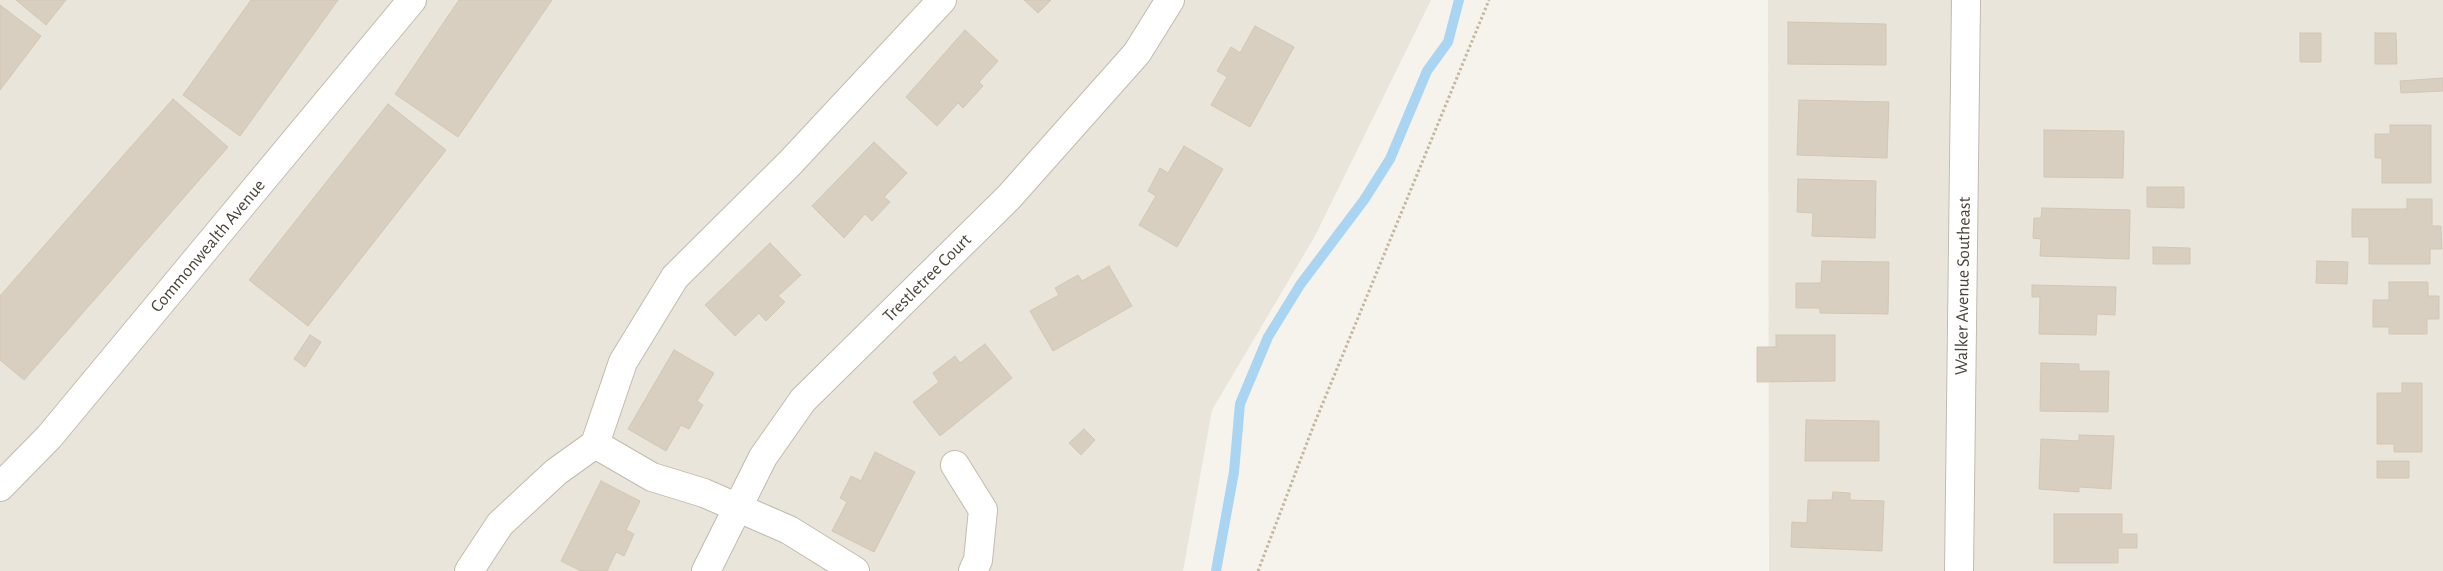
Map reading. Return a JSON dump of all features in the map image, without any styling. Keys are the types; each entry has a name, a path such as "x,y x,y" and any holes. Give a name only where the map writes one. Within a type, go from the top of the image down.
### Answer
{"street":[{"name":"Commonwealth Avenue","path":"3,479 49,437 412,0"},
{"path":"469,571 500,524 556,472 595,444 623,362 675,278 790,163 942,0"},
{"name":"Trestletree Court","path":"706,571 763,457 803,400 1009,197 1137,53 1170,0"},
{"name":"Walker Avenue Southeast","path":"1959,571 1966,0"},
{"path":"595,444 652,477 704,493 789,530 855,571"},
{"path":"955,465 983,510 978,560 973,571"}],"path":[{"path":"1258,571 1313,427 1489,0"}],"shaded area":[{"path":"0,0 1431,0 1315,236 1212,410 1183,571 0,571"},
{"path":"1768,0 2443,0 2443,571 1769,571"}],"building":[{"path":"16,0 66,0 46,25"},
{"path":"251,0 338,0 240,136 183,95"},
{"path":"459,0 552,0 458,137 395,94"},
{"path":"1024,0 1051,0 1038,13"},
{"path":"0,5 41,36 0,90"},
{"path":"1788,22 1886,24 1886,65 1788,64"},
{"path":"1255,26 1294,47 1250,127 1211,105 1227,77 1217,71 1231,47 1240,53"},
{"path":"965,30 998,61 979,82 983,86 963,108 958,103 937,126 906,97"},
{"path":"2300,33 2321,33 2321,62 2300,62"},
{"path":"2375,33 2396,33 2397,64 2375,64"},
{"path":"2443,78 2443,91 2401,93 2400,81"},
{"path":"173,99 228,147 24,380 0,360 0,296"},
{"path":"1799,100 1889,102 1887,158 1797,155"},
{"path":"388,104 446,150 308,326 249,280"},
{"path":"2390,125 2431,125 2431,183 2382,183 2382,158 2375,158 2375,134 2390,134"},
{"path":"2044,130 2124,131 2123,178 2044,177"},
{"path":"874,142 907,173 884,197 890,202 872,221 865,214 844,238 812,206"},
{"path":"1184,146 1223,169 1177,247 1139,225 1156,196 1148,191 1160,168 1168,173"},
{"path":"1798,179 1876,181 1875,238 1812,236 1813,213 1797,212"},
{"path":"2147,187 2184,187 2184,208 2147,207"},
{"path":"2407,199 2432,199 2432,226 2441,226 2442,249 2430,249 2430,264 2369,264 2369,237 2352,237 2352,209 2407,209"},
{"path":"2042,208 2130,210 2129,259 2040,256 2041,239 2033,238 2034,218 2041,218"},
{"path":"770,243 801,275 778,296 785,302 766,321 759,313 735,336 705,305"},
{"path":"2153,247 2190,248 2190,264 2153,264"},
{"path":"1822,261 1889,262 1888,314 1820,313 1820,308 1796,308 1796,283 1821,283"},
{"path":"2317,261 2348,262 2347,284 2316,283"},
{"path":"1109,266 1132,306 1053,351 1030,311 1059,295 1055,288 1078,275 1082,281"},
{"path":"2389,282 2428,282 2428,296 2439,296 2439,319 2427,319 2427,334 2389,334 2389,327 2373,327 2373,300 2389,300"},
{"path":"2032,285 2116,287 2115,315 2097,314 2096,335 2039,334 2040,297 2032,297"},
{"path":"310,335 321,342 305,367 294,359"},
{"path":"1776,335 1835,335 1835,381 1757,382 1757,347 1776,347"},
{"path":"985,344 1012,378 940,436 913,402 939,382 933,373 955,356 960,363"},
{"path":"674,350 714,373 697,401 703,405 689,429 681,425 666,451 628,429"},
{"path":"2041,363 2079,364 2079,371 2109,371 2108,412 2040,411"},
{"path":"2402,383 2422,383 2422,452 2394,452 2394,444 2377,444 2377,393 2402,393"},
{"path":"1806,420 1879,421 1879,461 1805,461"},
{"path":"1084,429 1095,440 1081,455 1069,443"},
{"path":"2079,435 2114,436 2111,489 2079,487 2079,492 2039,489 2041,439 2079,441"},
{"path":"875,452 915,472 874,552 832,531 847,502 840,498 851,476 861,481"},
{"path":"2377,461 2409,461 2409,478 2377,478"},
{"path":"601,481 640,501 626,530 634,534 624,556 616,552 607,571 581,571 561,561"},
{"path":"1833,492 1850,493 1850,500 1884,501 1882,551 1791,547 1792,522 1807,523 1808,500 1832,500"},
{"path":"2054,514 2122,514 2122,534 2137,534 2137,548 2118,548 2118,563 2054,563"}],"waterway":[{"path":"1216,571 1234,472 1240,404 1268,337 1300,285 1364,200 1390,159 1427,71 1448,42 1459,0"}]}
